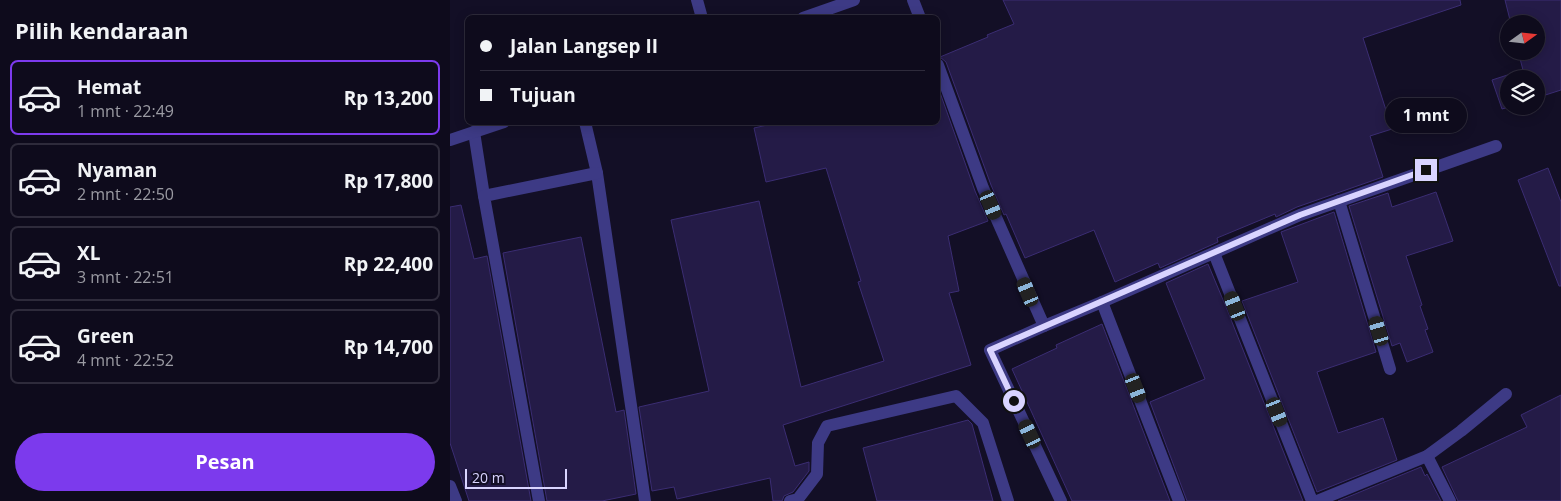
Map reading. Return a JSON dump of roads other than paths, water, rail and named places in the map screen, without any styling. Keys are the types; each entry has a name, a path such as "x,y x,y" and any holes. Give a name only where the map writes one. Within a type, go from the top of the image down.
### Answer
{"street":[{"path":"697,0 701,15"},
{"path":"812,15 854,0"},
{"path":"913,0 919,15"},
{"path":"940,70 983,188 1044,326"},
{"path":"450,140 495,125"},
{"path":"586,125 597,173 645,501"},
{"path":"474,132 539,501"},
{"path":"1061,501 990,350 1300,215 1496,146"},
{"path":"484,196 597,173"},
{"path":"1339,201 1390,369"},
{"path":"1214,253 1312,501"},
{"path":"1102,302 1179,501"},
{"path":"1317,501 1426,456 1462,430 1506,394"},
{"path":"790,501 798,499 817,474 818,443 827,426 956,396 983,423 1008,501"},
{"path":"1426,456 1450,501"},
{"path":"450,486 456,501"}]}
